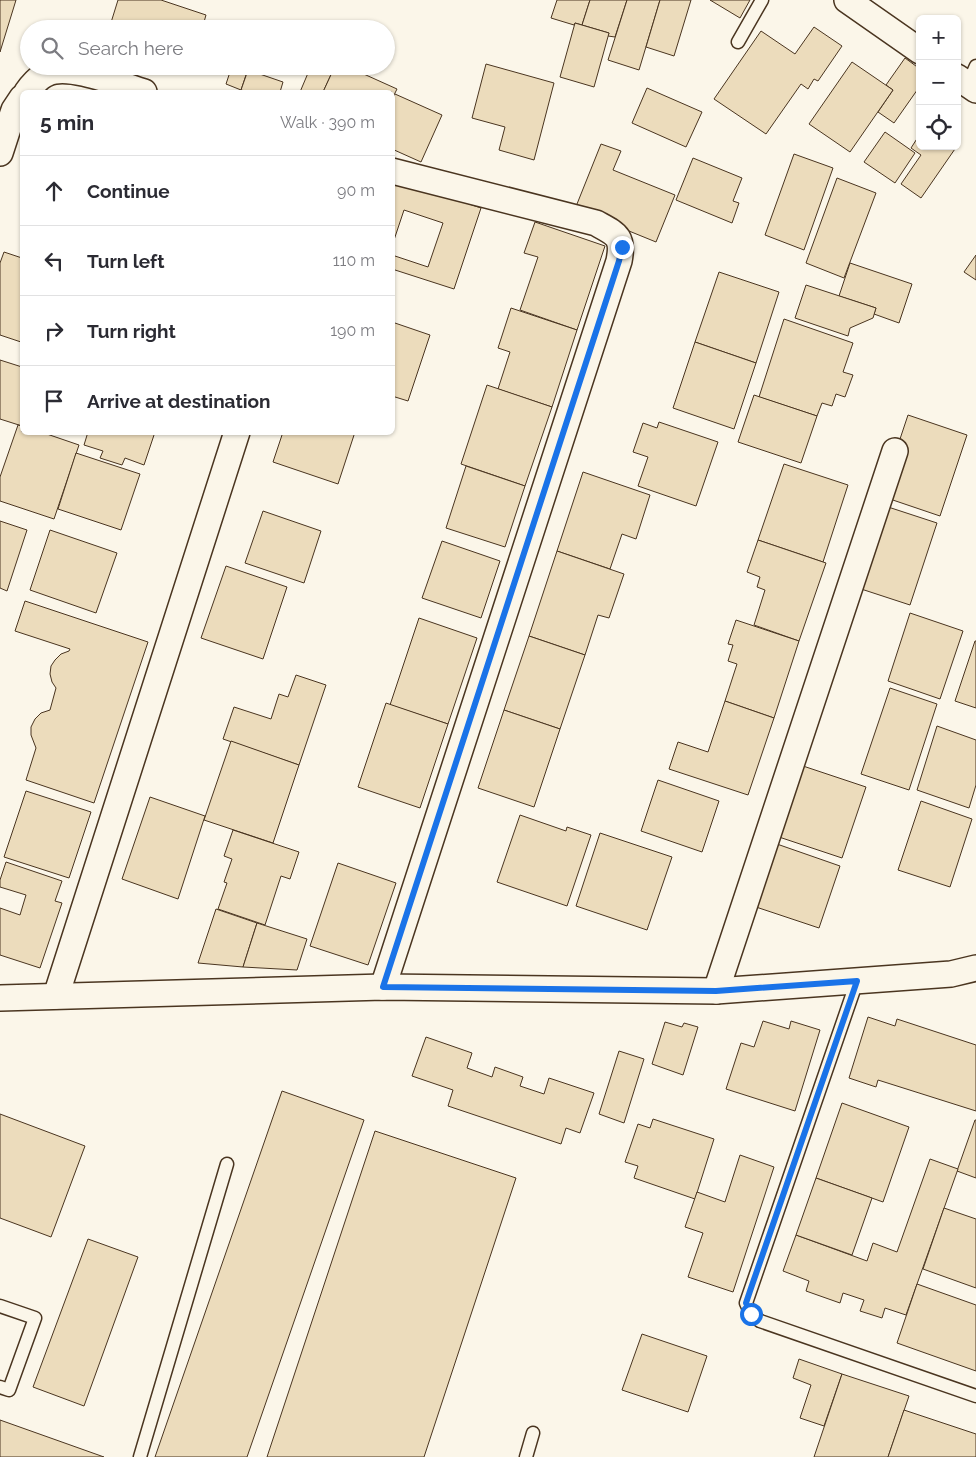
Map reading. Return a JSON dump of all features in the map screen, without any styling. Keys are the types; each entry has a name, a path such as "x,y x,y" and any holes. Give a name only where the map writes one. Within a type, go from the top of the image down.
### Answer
{"street":[{"path":"847,0 916,47"},
{"path":"29,90 45,75"},
{"path":"91,75 138,90"},
{"path":"0,153 14,110 20,101"},
{"path":"383,987 622,247 615,233 596,223 395,172"},
{"path":"56,996 236,435"},
{"path":"716,991 895,451"},
{"path":"0,998 383,987 716,991 951,974 976,968"}],"lane":[{"path":"738,42 762,0"},
{"path":"857,981 746,1303 751,1314 760,1321 976,1396"},
{"path":"140,1457 226,1164"},
{"path":"0,1306 35,1318 9,1390 0,1387"},
{"path":"526,1457 532,1433"}],"building":[{"path":"0,0 16,0 0,52"},
{"path":"118,0 161,0 206,15 205,20 112,20"},
{"path":"557,0 590,0 582,25 575,23 574,25 551,18"},
{"path":"590,0 627,0 615,37 608,36 609,33 582,25"},
{"path":"627,0 660,0 639,70 608,60"},
{"path":"660,0 691,0 674,56 646,47"},
{"path":"710,0 750,0 740,18"},
{"path":"575,23 609,33 594,87 560,77"},
{"path":"814,27 842,46 818,81 814,79 808,89 801,84 766,134 714,99 761,31 795,54"},
{"path":"905,58 916,66 916,92 894,123 878,112 893,90 886,85"},
{"path":"852,62 893,90 850,152 809,124"},
{"path":"486,64 554,83 534,160 499,150 505,127 472,118"},
{"path":"229,75 246,75 241,90 226,84"},
{"path":"246,75 263,75 283,82 281,90 241,90"},
{"path":"307,75 331,75 324,90 301,90"},
{"path":"331,75 366,75 397,89 395,93 395,90 324,90"},
{"path":"647,88 702,112 686,147 632,123"},
{"path":"395,94 442,115 421,162 395,150"},
{"path":"885,132 915,153 895,183 864,162"},
{"path":"916,140 916,150 954,150 921,198 901,184 921,155 911,148"},
{"path":"601,144 621,151 613,170 675,195 656,242 575,209"},
{"path":"794,154 833,168 804,250 765,235"},
{"path":"693,158 742,178 733,201 739,203 732,223 676,200"},
{"path":"837,178 876,193 844,278 806,263"},
{"path":"395,179 481,208 454,289 395,270 395,256 428,267 443,223 404,210 395,237"},
{"path":"535,222 605,246 577,330 520,310 538,257 524,253"},
{"path":"4,252 20,257 20,342 0,335 0,263"},
{"path":"976,255 976,280 964,272"},
{"path":"850,263 912,284 899,323 874,314 876,308 839,296"},
{"path":"719,272 779,292 756,363 695,342"},
{"path":"806,285 876,308 873,318 850,328 848,336 795,318"},
{"path":"511,308 577,330 552,407 498,389 510,352 498,348"},
{"path":"784,319 853,343 843,372 853,375 845,397 836,394 832,406 822,403 817,416 759,397"},
{"path":"395,323 430,335 408,401 395,397"},
{"path":"695,342 756,363 734,429 673,408"},
{"path":"0,360 20,366 20,425 0,419"},
{"path":"487,385 552,407 525,486 461,464"},
{"path":"754,395 817,416 801,463 738,442"},
{"path":"908,415 967,435 940,516 881,496"},
{"path":"659,422 718,442 696,506 638,486 648,457 633,452 643,423 657,428"},
{"path":"18,425 20,426 20,435 50,435 79,445 54,519 0,501 0,477"},
{"path":"87,435 154,435 144,465 125,458 122,465 100,458 103,451 84,445"},
{"path":"282,435 354,435 338,484 273,462"},
{"path":"76,453 140,474 121,530 58,509"},
{"path":"784,464 848,485 823,562 758,540"},
{"path":"466,466 525,486 505,547 446,528"},
{"path":"583,472 650,495 636,539 622,534 610,569 557,551"},
{"path":"879,504 937,523 910,605 852,586"},
{"path":"263,511 321,531 304,583 245,563"},
{"path":"0,521 27,530 7,591 0,588"},
{"path":"50,530 117,553 96,613 30,590"},
{"path":"758,540 826,563 799,641 754,625 765,590 757,587 760,577 747,572"},
{"path":"442,541 500,561 481,618 422,598"},
{"path":"557,551 624,574 609,618 598,615 585,655 529,636"},
{"path":"226,566 287,587 263,659 201,638"},
{"path":"25,601 148,642 94,803 26,780 36,748 31,735 31,727 41,713 50,710 56,688 50,674 51,666 61,654 70,649 15,631"},
{"path":"910,613 963,631 940,699 888,681"},
{"path":"419,618 477,638 448,724 390,705"},
{"path":"736,620 799,641 774,718 725,701 737,664 728,661 733,645 728,644"},
{"path":"529,636 585,655 560,729 504,710"},
{"path":"976,641 976,708 955,701"},
{"path":"296,675 326,685 299,765 223,739 234,707 271,719 279,694 288,697"},
{"path":"890,688 937,704 909,790 861,774"},
{"path":"725,701 774,718 748,795 669,769 678,742 708,752"},
{"path":"386,703 448,724 420,808 358,787"},
{"path":"504,710 560,729 534,807 478,788"},
{"path":"937,726 976,740 976,785 969,808 917,790"},
{"path":"231,741 299,765 273,843 204,820"},
{"path":"800,765 866,787 842,858 776,836"},
{"path":"658,780 719,801 702,852 641,831"},
{"path":"26,791 91,812 69,878 4,857"},
{"path":"150,797 205,816 178,899 122,879"},
{"path":"921,801 972,819 950,887 898,870"},
{"path":"520,815 566,831 567,827 591,835 567,906 497,882"},
{"path":"233,830 299,852 290,879 281,876 265,925 218,909 227,883 224,882 232,859 224,856"},
{"path":"600,833 672,857 647,930 576,906"},
{"path":"774,843 840,866 819,928 753,906"},
{"path":"6,862 62,881 55,901 62,903 40,968 0,955 0,908 20,915 26,895 0,887 0,880"},
{"path":"338,863 396,883 368,965 310,946"},
{"path":"216,909 257,923 243,967 198,963"},
{"path":"257,923 307,939 297,970 243,967"},
{"path":"868,1017 895,1026 897,1019 976,1045 976,1111 878,1080 876,1087 849,1078"},
{"path":"763,1021 789,1029 791,1021 820,1030 795,1111 726,1089 741,1043 754,1047"},
{"path":"665,1022 682,1027 684,1023 698,1027 683,1075 652,1064"},
{"path":"426,1037 472,1053 467,1068 492,1077 495,1067 523,1077 520,1086 544,1094 549,1078 594,1093 580,1133 566,1128 561,1144 448,1106 453,1090 412,1076"},
{"path":"619,1051 644,1059 624,1123 599,1114"},
{"path":"282,1091 364,1120 247,1457 155,1457"},
{"path":"842,1103 909,1127 883,1202 816,1178"},
{"path":"0,1114 85,1146 51,1237 0,1218"},
{"path":"653,1119 714,1139 695,1199 634,1178 638,1166 625,1162 638,1124 650,1128"},
{"path":"976,1120 976,1178 957,1171"},
{"path":"375,1131 516,1178 424,1457 267,1457"},
{"path":"740,1155 774,1167 733,1292 688,1277 703,1233 685,1227 697,1192 725,1202"},
{"path":"930,1159 958,1169 906,1315 885,1308 882,1318 860,1311 864,1300 843,1293 840,1303 806,1291 809,1281 783,1271 796,1235 867,1261 873,1243 897,1252"},
{"path":"816,1178 872,1198 852,1255 796,1235"},
{"path":"944,1208 976,1219 976,1288 923,1269"},
{"path":"88,1239 138,1257 84,1406 33,1387"},
{"path":"917,1284 976,1305 976,1371 897,1343"},
{"path":"642,1334 707,1356 688,1412 622,1390"},
{"path":"799,1359 842,1374 824,1426 800,1418 811,1385 793,1378"},
{"path":"842,1374 909,1396 888,1457 814,1457"},
{"path":"904,1410 976,1434 976,1457 888,1457"},
{"path":"0,1420 104,1457 0,1457"}],"route":[{"path":"622,247 383,987 716,991 857,981 746,1303 751,1314"}]}
